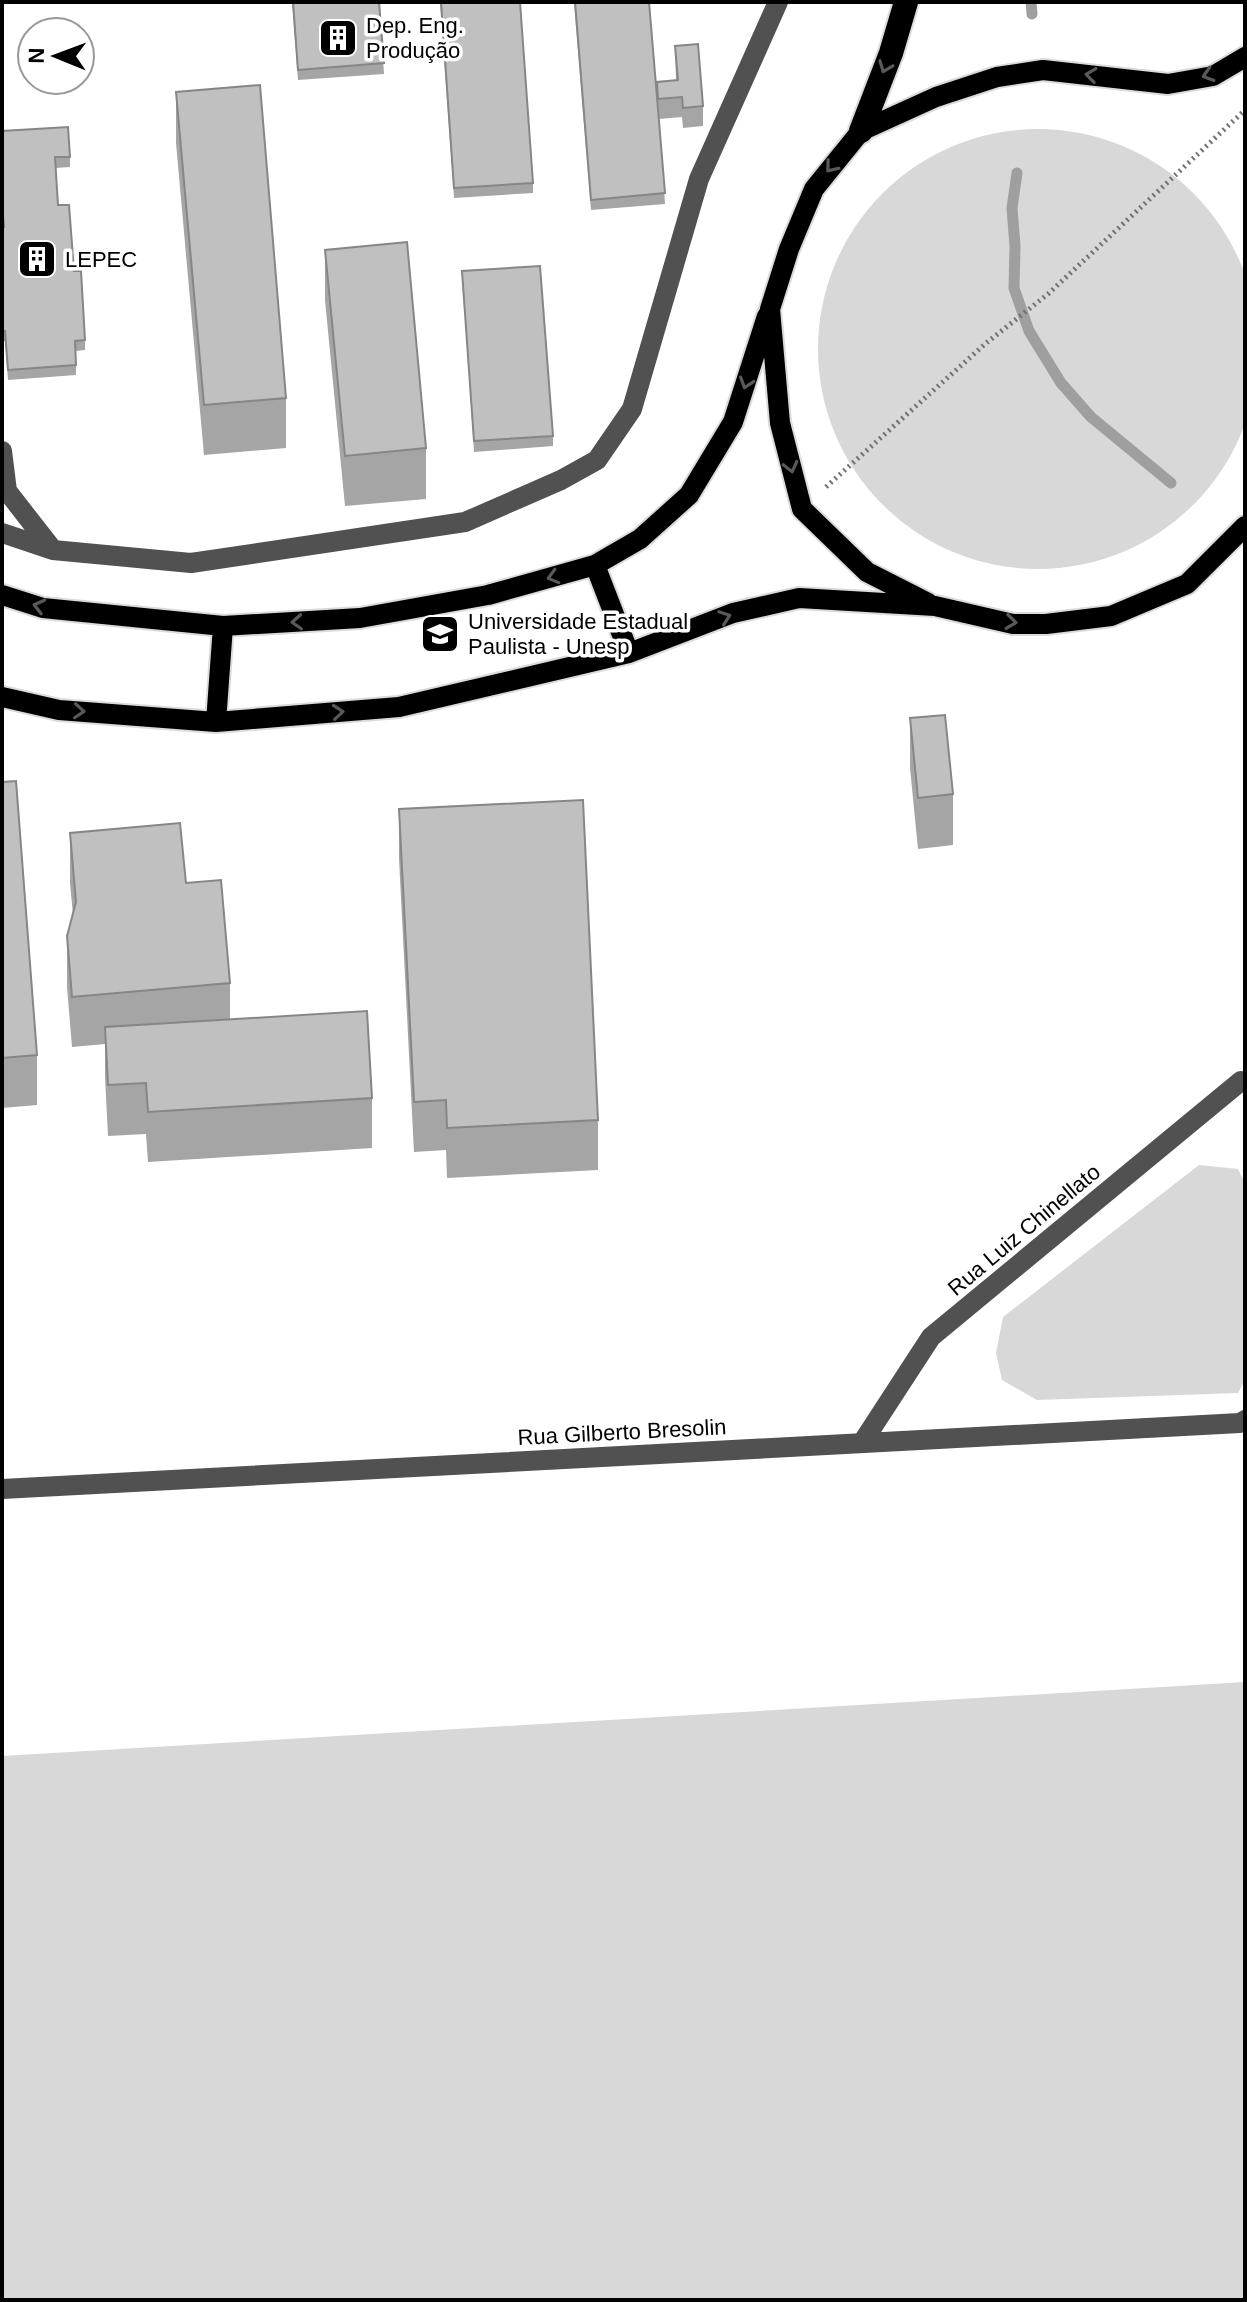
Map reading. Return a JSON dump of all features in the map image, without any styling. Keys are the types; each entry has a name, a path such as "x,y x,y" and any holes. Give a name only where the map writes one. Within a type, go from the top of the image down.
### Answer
{"highway":[{"path":"861,131 891,53 906,2"}],"main road":[{"path":"2,595 43,608 223,626 360,618 488,595 595,565 640,539 689,495 733,422 789,249 814,189 861,131 936,97 997,77 1043,70 1168,84 1213,76 1245,57"},
{"path":"770,309 780,423 802,509 867,572 935,606"},
{"path":"2,697 59,710 216,722 399,707 629,653 733,613 799,598 935,606 1013,624 1046,624 1111,616 1187,584 1245,526"},
{"path":"595,565 629,653"},
{"path":"216,722 223,626"}],"street":[{"path":"2,533 53,550 191,563 465,522 561,480 597,460 632,409 699,179 778,2"},
{"path":"2,451 7,491 53,550"},
{"name":"Rua Luiz Chinellato","path":"862,1443 931,1337 1241,1081 1245,1082"},
{"name":"Rua Gilberto Bresolin","path":"2,1489 1240,1423 1245,1420"}],"path":[{"path":"802,509 985,344 1048,294 1245,110"}],"shaded area":[{"path":"1038,129 1081,133 1122,145 1160,166 1194,193 1221,227 1242,265 1254,306 1258,349 1254,392 1242,433 1221,471 1194,505 1160,532 1122,553 1081,565 1038,569 995,565 954,553 916,532 882,505 855,471 834,433 822,392 818,349 822,306 834,265 855,227 882,193 916,166 954,145 995,133"},
{"path":"1199,1165 1238,1169 1245,1183 1245,1380 1238,1393 1037,1400 1002,1380 996,1353 1003,1317"},
{"path":"1245,1682 1245,2300 2,2300 2,1756"}],"building":[{"name":"Dep. Eng. Produção","path":"293,2 379,2 384,63 298,70"},
{"path":"441,2 520,2 533,183 454,188"},
{"path":"575,2 649,2 665,193 591,200"},
{"path":"698,44 703,106 683,108 682,97 658,99 657,82 678,80 675,46"},
{"path":"260,85 286,398 204,405 176,92"},
{"name":"LEPEC","path":"68,127 70,157 55,157 58,205 69,205 74,271 81,271 85,340 75,341 76,365 8,370 5,331 2,331 2,131"},
{"path":"407,242 426,448 345,456 325,250"},
{"path":"540,266 553,436 474,441 462,271"},
{"path":"945,715 953,794 918,798 910,718"},
{"path":"16,781 37,1055 2,1058 2,782"},
{"path":"583,800 598,1120 447,1128 446,1100 414,1102 399,809"},
{"path":"180,823 186,883 221,880 230,983 72,997 67,936 76,902 70,833"},
{"path":"367,1011 372,1098 148,1112 146,1083 108,1085 105,1027"}],"waterway":[{"path":"1031,2 1032,14"},
{"path":"1017,173 1012,208 1014,288 1029,331 1061,383 1091,417 1171,483"}],"place":[{"name":"Dep. Eng. Produção","path":"338,38"},
{"name":"LEPEC","path":"37,259"},
{"name":"Universidade Estadual Paulista - Unesp","path":"440,634"}]}
